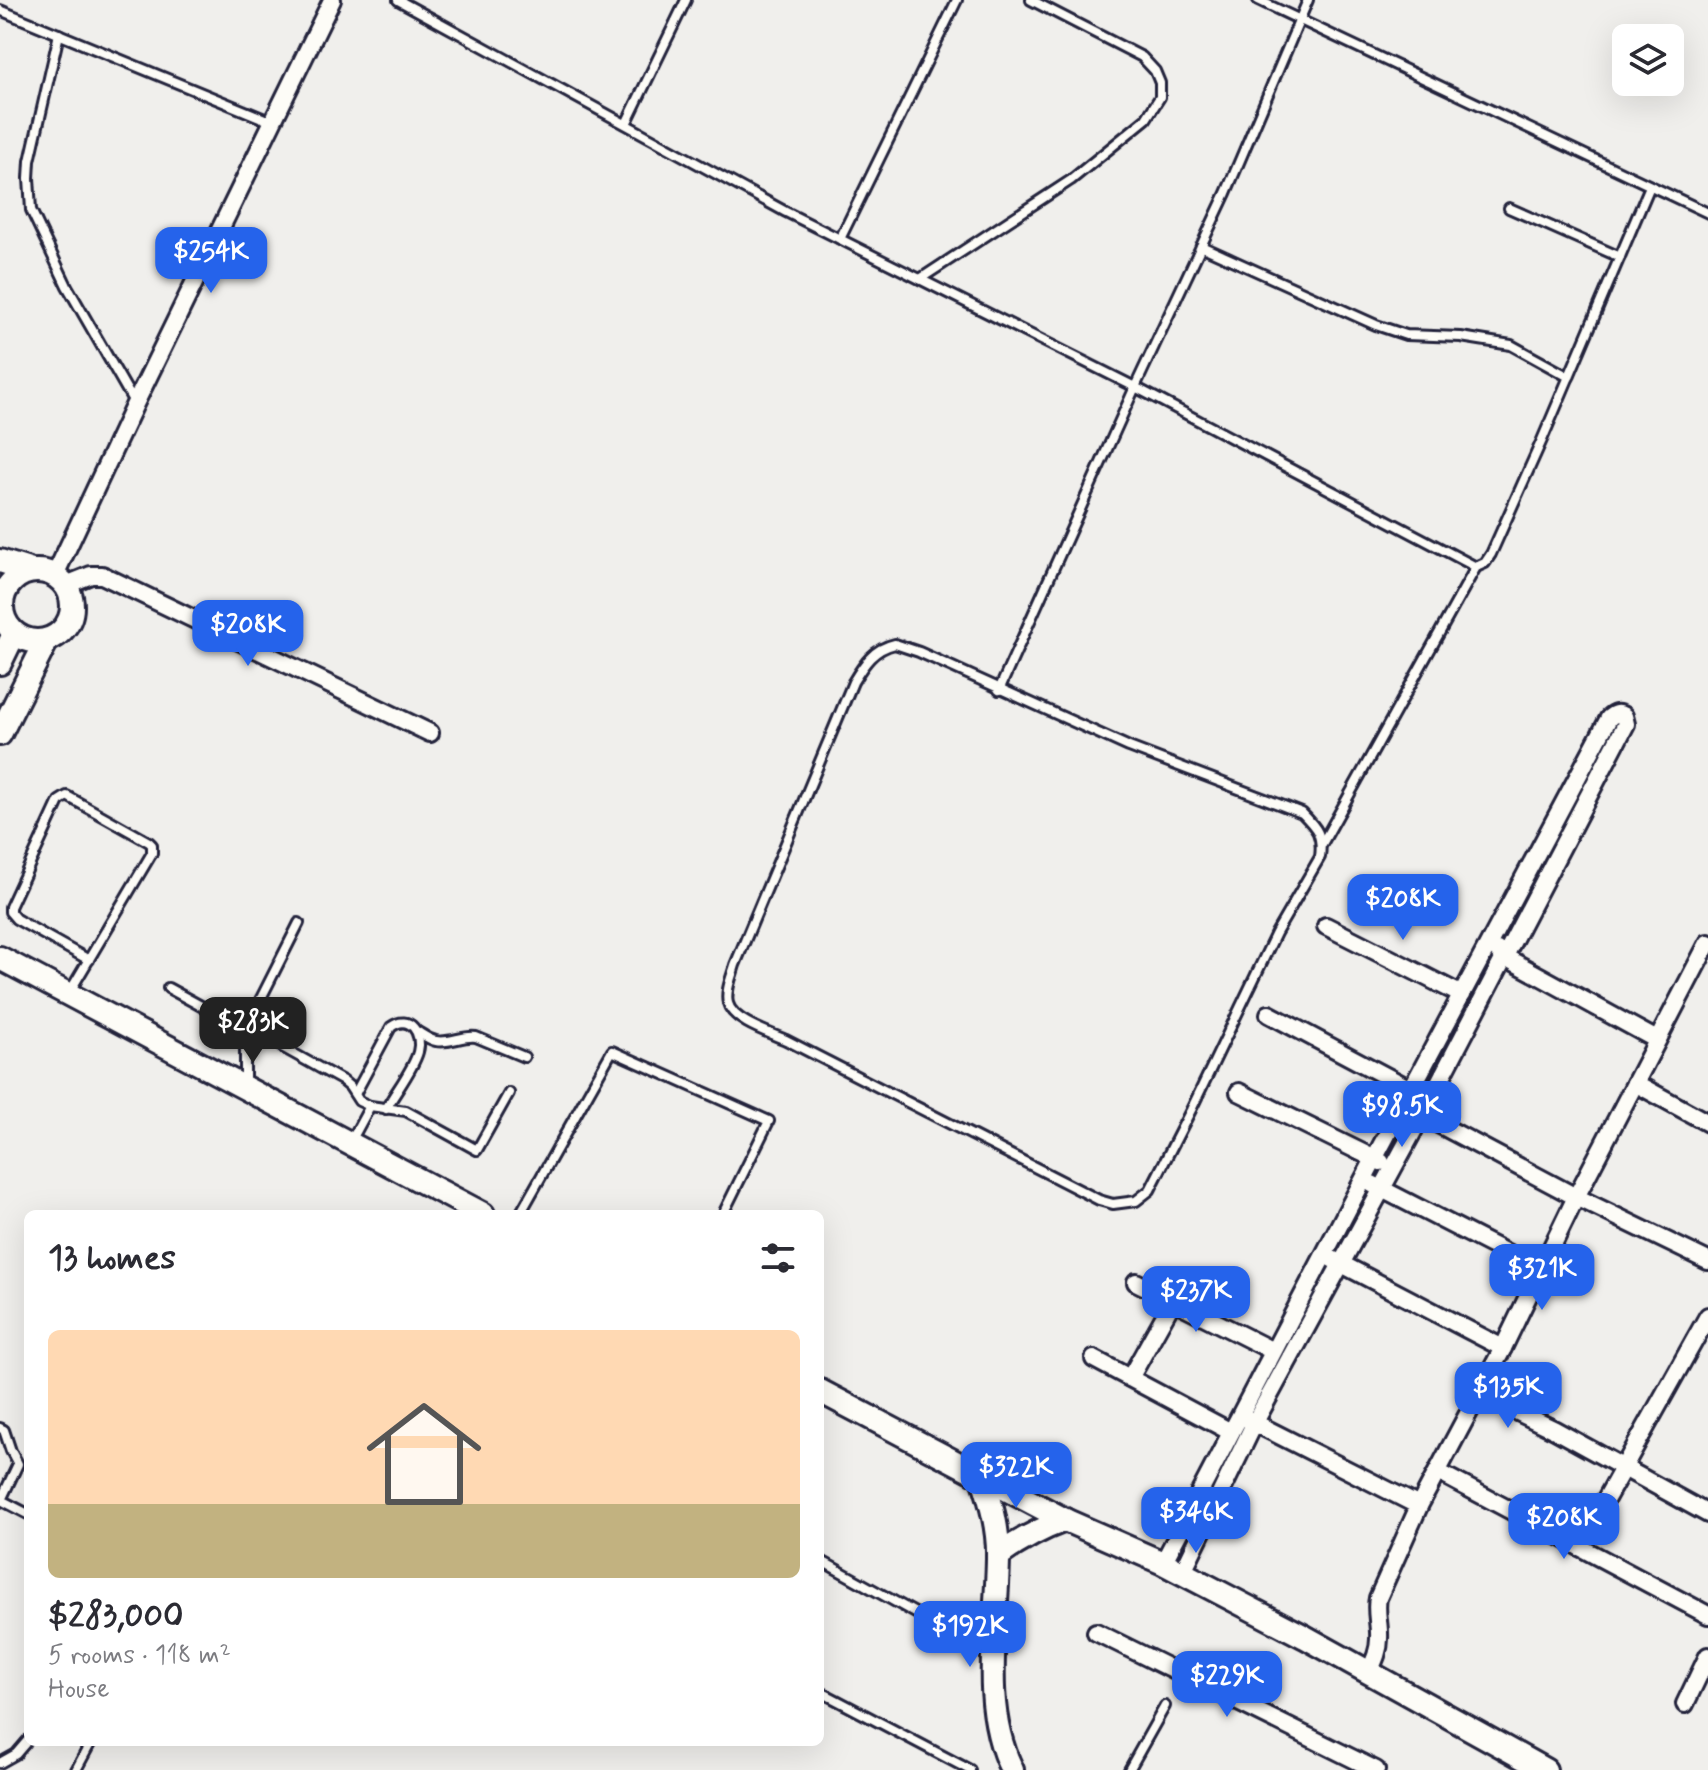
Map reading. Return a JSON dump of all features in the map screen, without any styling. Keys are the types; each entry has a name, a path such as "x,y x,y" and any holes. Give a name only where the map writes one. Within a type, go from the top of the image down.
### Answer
{"street":[{"path":"60,580 135,404 332,0"},
{"path":"0,561 60,580 102,575 430,733"},
{"path":"32,571 11,581 1,602 6,625 24,639 36,642 47,640 58,635 66,626 71,616 71,595 60,580"},
{"path":"0,663 14,634"},
{"path":"0,734 47,640"},
{"path":"1172,1568 1231,1432 1248,1419 1273,1351 1374,1159 1609,718 1614,714 1624,716 1626,724 1422,1115 1248,1419 1172,1568"},
{"path":"1326,926 1462,995"},
{"path":"1369,1672 1378,1650 1378,1598 1419,1506 1503,1348 1576,1197 1708,943"},
{"path":"1489,944 1503,956 1657,1040"},
{"path":"0,958 476,1210"},
{"path":"1269,1014 1412,1090"},
{"path":"1635,1083 1708,1123"},
{"path":"1239,1092 1393,1168"},
{"path":"1403,1106 1576,1197 1708,1261"},
{"path":"1363,1180 1540,1270"},
{"path":"1324,1254 1503,1348"},
{"path":"1136,1282 1273,1351"},
{"path":"1130,1378 1173,1301"},
{"path":"1579,1547 1708,1316"},
{"path":"1094,1359 1231,1432"},
{"path":"824,1393 1065,1520 1172,1568 1545,1770"},
{"path":"1479,1393 1555,1430 1708,1514"},
{"path":"1248,1419 1419,1506"},
{"path":"1438,1472 1708,1615"},
{"path":"982,1475 995,1526 998,1556 993,1657 995,1715 1002,1750 1012,1770"},
{"path":"998,1556 1040,1529 1065,1520"},
{"path":"1096,1632 1376,1770"},
{"path":"1685,1704 1708,1656"}],"lane":[{"path":"398,0 786,212 1135,387 1476,567"},
{"path":"626,124 686,0"},
{"path":"840,239 957,0"},
{"path":"920,279 1071,180 1146,119 1160,97 1160,83 1155,71 1142,57 1031,0"},
{"path":"1258,0 1708,213"},
{"path":"999,690 1226,193 1308,0"},
{"path":"0,10 273,123"},
{"path":"59,34 30,161 31,210 67,286 135,404"},
{"path":"1322,844 1316,827 1302,813 1129,747 901,645 886,646 867,659 853,682 735,965 727,1002 731,1011 747,1023 1099,1200 1113,1204 1136,1201 1150,1190 1270,945 1320,857 1322,844 1476,567 1485,563 1491,554 1650,186"},
{"path":"1509,208 1620,257"},
{"path":"1201,246 1376,325 1406,335 1461,337 1511,345 1569,377"},
{"path":"68,994 89,960 152,853 152,845 67,796 59,801 10,912 16,919 89,960"},
{"path":"245,1087 245,1030 299,923"},
{"path":"168,988 245,1030"},
{"path":"355,1094 391,1027 404,1022 413,1026 420,1041 415,1059 386,1109"},
{"path":"417,1032 436,1041 471,1036 524,1057"},
{"path":"282,1047 343,1081 359,1101 370,1106 406,1111 477,1150 509,1093"},
{"path":"522,1210 612,1051 769,1121 725,1210"},
{"path":"350,1143 370,1106"},
{"path":"0,1428 4,1430 18,1464 1,1500 24,1512"},
{"path":"824,1562 993,1657"},
{"path":"824,1694 970,1770"},
{"path":"1129,1770 1165,1706"},
{"path":"0,1763 16,1754 24,1745"},
{"path":"76,1770 86,1746"}]}
